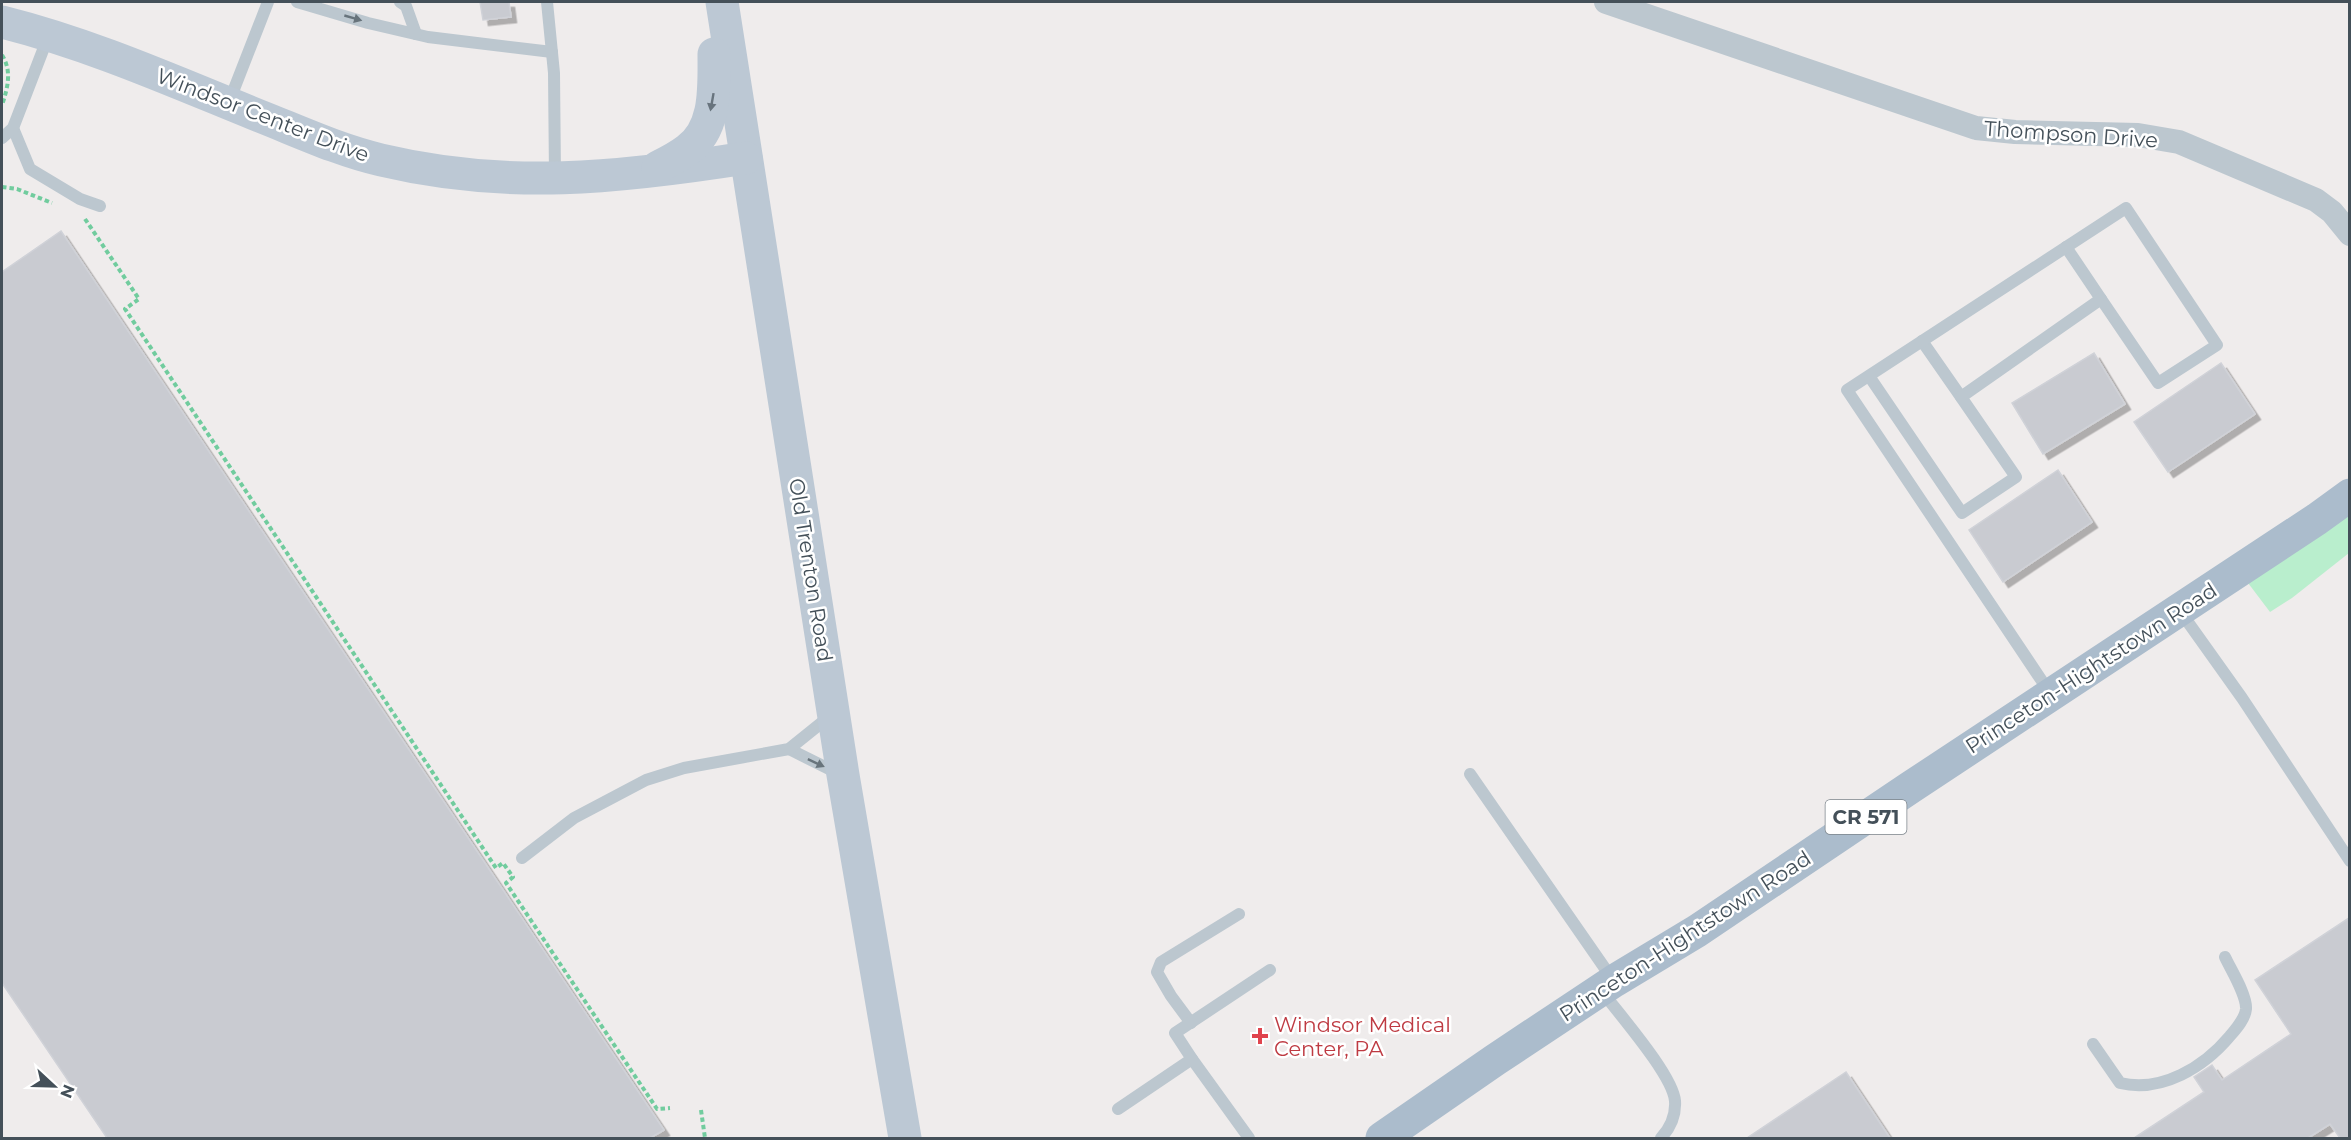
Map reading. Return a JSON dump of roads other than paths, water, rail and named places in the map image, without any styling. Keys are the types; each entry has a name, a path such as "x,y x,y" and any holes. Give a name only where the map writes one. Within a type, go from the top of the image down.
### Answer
{"main road":[{"path":"649,172 689,149 708,124 714,97 714,2"},
{"name":"Old Trenton Road","path":"722,2 843,776 905,1138"},
{"name":"Windsor Center Drive","path":"2,22 49,34 101,52 330,144 379,159 439,172 490,178 555,179 649,172 746,158"},
{"name":"Princeton-Hightstown Road","path":"1382,1138 1607,986 1697,931 2318,519 2349,495"}],"street":[{"name":"Thompson Drive","path":"1606,2 1976,128 2015,132 2138,135 2179,142 2316,200 2332,212 2349,234"}],"lane":[{"path":"229,104 268,2"},
{"path":"297,2 368,23 416,34 552,52"},
{"path":"400,2 406,6 416,34"},
{"path":"546,2 552,52 555,179"},
{"path":"2,138 13,128 49,34"},
{"path":"13,128 30,169 80,199 100,206"},
{"path":"2051,694 1846,390 1869,376 1922,341 2066,247 2126,208 2217,345 2158,383 2066,247"},
{"path":"1962,396 2101,299"},
{"path":"1869,376 1962,513 2016,477 1922,341"},
{"path":"2179,610 2242,698 2349,861"},
{"path":"522,858 574,818 646,780 684,768 789,750 834,713"},
{"path":"789,750 843,776"},
{"path":"1470,774 1666,1077 1675,1100 1672,1126 1661,1138"},
{"path":"1191,1023 1157,972 1161,962 1239,914"},
{"path":"2093,1044 2120,1083 2127,1085 2148,1085 2171,1079 2209,1058 2239,1026 2246,1010 2245,999 2225,957"},
{"path":"1249,1138 1175,1033 1270,970"},
{"path":"1118,1109 1192,1059"}],"place":[{"name":"Windsor Medical Center, PA","path":"1260,1036"}]}
